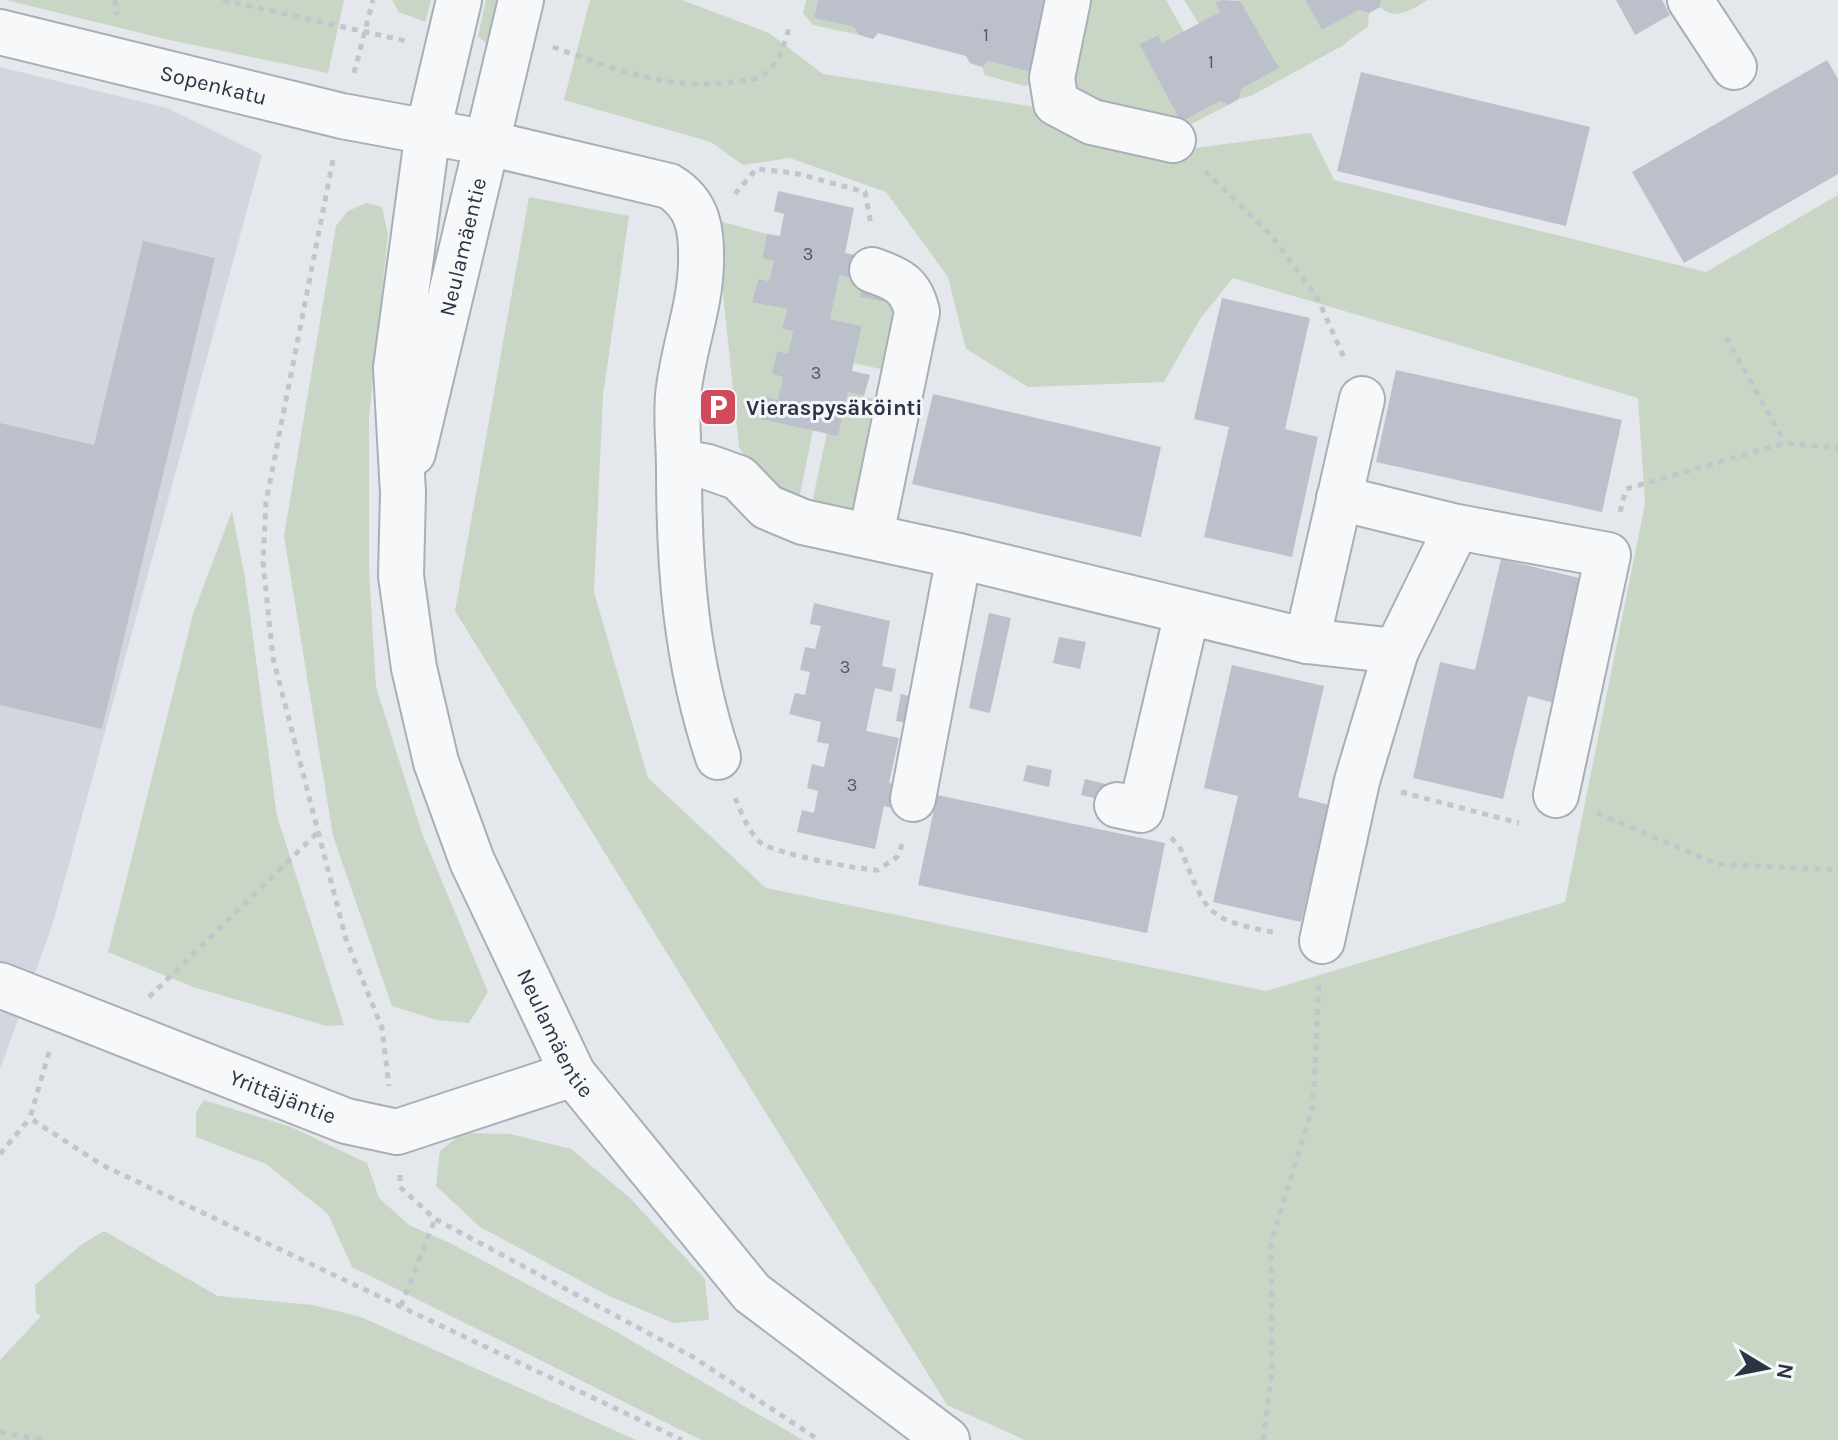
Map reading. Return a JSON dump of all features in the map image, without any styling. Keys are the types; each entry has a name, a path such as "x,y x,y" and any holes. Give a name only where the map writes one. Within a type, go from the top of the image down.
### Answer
{"street":[{"name":"Neulamäentie","path":"459,0 428,131 396,368 403,493 401,576 414,668 436,762 472,861 573,1074 752,1293 947,1440"},
{"name":"Neulamäentie","path":"403,493 521,0"},
{"path":"1068,0 1052,78 1056,103 1092,122 1173,140"},
{"path":"1690,0 1734,67"},
{"name":"Sopenkatu","path":"0,32 342,116 488,143 669,186 686,196 696,213 702,242 701,271 678,397 679,462"},
{"path":"871,535 917,312 910,290 901,281 872,270"},
{"path":"1307,641 1362,399"},
{"path":"718,757 698,698 686,618 679,540 679,462 708,467 739,478 767,507 803,522 871,535 1307,641 1396,651"},
{"path":"1339,498 1457,527 1608,555 1556,795"},
{"path":"1322,941 1357,781 1396,651 1457,527"},
{"path":"913,799 959,556"},
{"path":"1129,808 1187,613"},
{"name":"Yrittäjäntie","path":"0,985 346,1121 398,1152"},
{"path":"398,1152 573,1074"}],"path":[{"path":"223,0 367,30 412,43"},
{"path":"373,0 342,116 266,502 263,562 273,658 346,939 382,1028 388,1084"},
{"path":"547,44 635,74 684,84 728,83 761,77 775,63 789,28"},
{"path":"1173,140 1271,235 1308,284 1317,297 1362,399"},
{"path":"730,201 756,169 795,173 865,192 871,212 872,270"},
{"path":"1726,337 1785,443"},
{"path":"1608,555 1626,489 1785,443 1838,448"},
{"path":"718,757 746,824 761,843 865,870 878,870 897,857 904,841 913,799"},
{"path":"1357,781 1547,830 1556,795 1717,864 1838,870"},
{"path":"1129,808 1179,845 1205,907 1237,926 1322,941 1313,1105 1271,1243 1272,1372 1263,1440"},
{"path":"145,1001 317,833"},
{"path":"0,1154 30,1118 43,1063 69,1010"},
{"path":"30,1118 102,1165 682,1440"},
{"path":"398,1152 400,1187 435,1219 693,1357 819,1440"},
{"path":"401,1306 435,1219"},
{"path":"0,1432 42,1440"}],"shaded area":[{"path":"0,67 167,108 262,155 52,926 0,1069"}],"green space":[{"path":"6,0 344,0 328,73 165,39"},
{"path":"392,0 431,0 425,22 399,12"},
{"path":"486,0 505,0 496,39 486,43 478,36"},
{"path":"590,0 682,0 769,33 823,74 1048,109 1094,126 1194,148 1311,133 1334,180 1706,272 1838,195 1838,1440 1025,1440 947,1405 455,611 529,197 629,216 603,395 594,592 648,778 766,888 1266,991 1565,902 1645,504 1638,398 1233,278 1200,319 1164,382 1028,387 966,349 948,277 886,192 790,158 743,165 711,142 564,100"},
{"path":"806,0 818,0 814,18 854,27 859,35 813,25 803,13"},
{"path":"1075,0 1166,0 1184,32 1162,43 1157,35 1139,44 1181,122 1220,101 1228,105 1186,127 1086,111 1064,64"},
{"path":"1184,0 1222,0 1215,4 1220,12 1199,24"},
{"path":"1237,0 1305,0 1322,30 1359,10 1369,13 1368,26 1342,46 1251,96 1239,99 1241,89 1278,68"},
{"path":"1381,0 1428,0 1410,10 1392,14 1380,7"},
{"path":"988,61 1031,72 1031,85 1024,86 985,75 982,67"},
{"path":"366,203 382,207 388,234 369,417 369,571 376,687 422,833 488,992 469,1023 437,1020 392,1006 333,836 284,536 336,226 348,211"},
{"path":"719,221 767,234 762,258 774,261 769,281 758,279 752,301 787,309 782,329 793,331 788,354 777,352 772,374 783,377 778,400 766,397 761,418 813,430 798,504 747,459 739,447 719,255"},
{"path":"840,275 863,281 860,297 886,302 898,313 894,372 854,363 862,326 830,319"},
{"path":"848,392 875,399 869,425 884,429 863,513 811,507 827,433 838,435"},
{"path":"232,511 245,578 277,816 344,1025 327,1026 193,987 108,952 193,614"},
{"path":"204,1100 291,1127 367,1163 379,1198 409,1225 450,1243 615,1331 803,1440 701,1440 352,1267 328,1214 266,1164 196,1137 196,1112"},
{"path":"462,1133 510,1134 571,1149 630,1198 705,1279 709,1320 673,1323 607,1295 480,1227 436,1186 440,1151"},
{"path":"104,1231 218,1296 313,1305 361,1317 636,1440 0,1440 0,1360 41,1316 36,1313 35,1285 81,1245"}],"building":[{"path":"818,0 1049,0 1031,72 988,61 982,67 970,63 966,56 878,33 873,39 859,35 854,27 814,18"},
{"path":"1222,0 1240,1 1279,68 1241,89 1239,99 1228,105 1220,101 1181,122 1139,44 1158,35 1162,43 1220,12 1215,3"},
{"path":"1305,0 1381,0 1380,7 1369,13 1359,10 1322,30"},
{"path":"1616,0 1662,0 1670,15 1635,35"},
{"path":"1827,60 1838,79 1838,174 1684,263 1632,172"},
{"path":"1361,72 1590,127 1566,226 1337,171"},
{"path":"778,191 854,208 845,253 861,256 856,279 840,275 830,319 862,326 852,371 870,375 864,396 848,392 838,436 761,419 766,397 778,400 783,377 772,374 777,351 788,354 793,331 782,329 787,309 752,302 758,279 769,281 774,261 762,258 767,234 780,236 784,214 774,211"},
{"path":"143,241 215,258 102,729 0,705 0,423 94,445"},
{"path":"863,281 889,286 886,302 860,297"},
{"path":"1222,298 1310,318 1285,429 1318,437 1292,557 1204,537 1229,427 1194,419"},
{"path":"1396,370 1622,420 1602,512 1376,462"},
{"path":"933,394 1161,447 1141,537 912,484"},
{"path":"1501,559 1587,580 1558,704 1528,696 1503,799 1413,778 1440,662 1475,670"},
{"path":"814,603 890,621 882,666 896,669 892,692 875,688 866,731 899,738 889,783 905,787 901,810 884,806 875,849 797,832 802,810 814,813 818,791 807,788 812,764 824,767 829,744 817,742 821,722 789,714 795,693 805,695 810,672 800,670 805,647 815,649 821,626 810,624"},
{"path":"989,613 1011,618 990,713 969,708"},
{"path":"1059,637 1086,642 1080,669 1053,663"},
{"path":"1232,665 1324,686 1298,797 1329,805 1301,922 1213,902 1238,796 1204,788"},
{"path":"901,694 916,698 911,724 896,721"},
{"path":"1027,765 1052,770 1049,787 1023,781"},
{"path":"1085,779 1110,785 1107,801 1081,795"},
{"path":"937,795 1165,843 1147,933 918,885"}],"place":[{"name":"Vieraspysäköinti","path":"718,407"}]}
